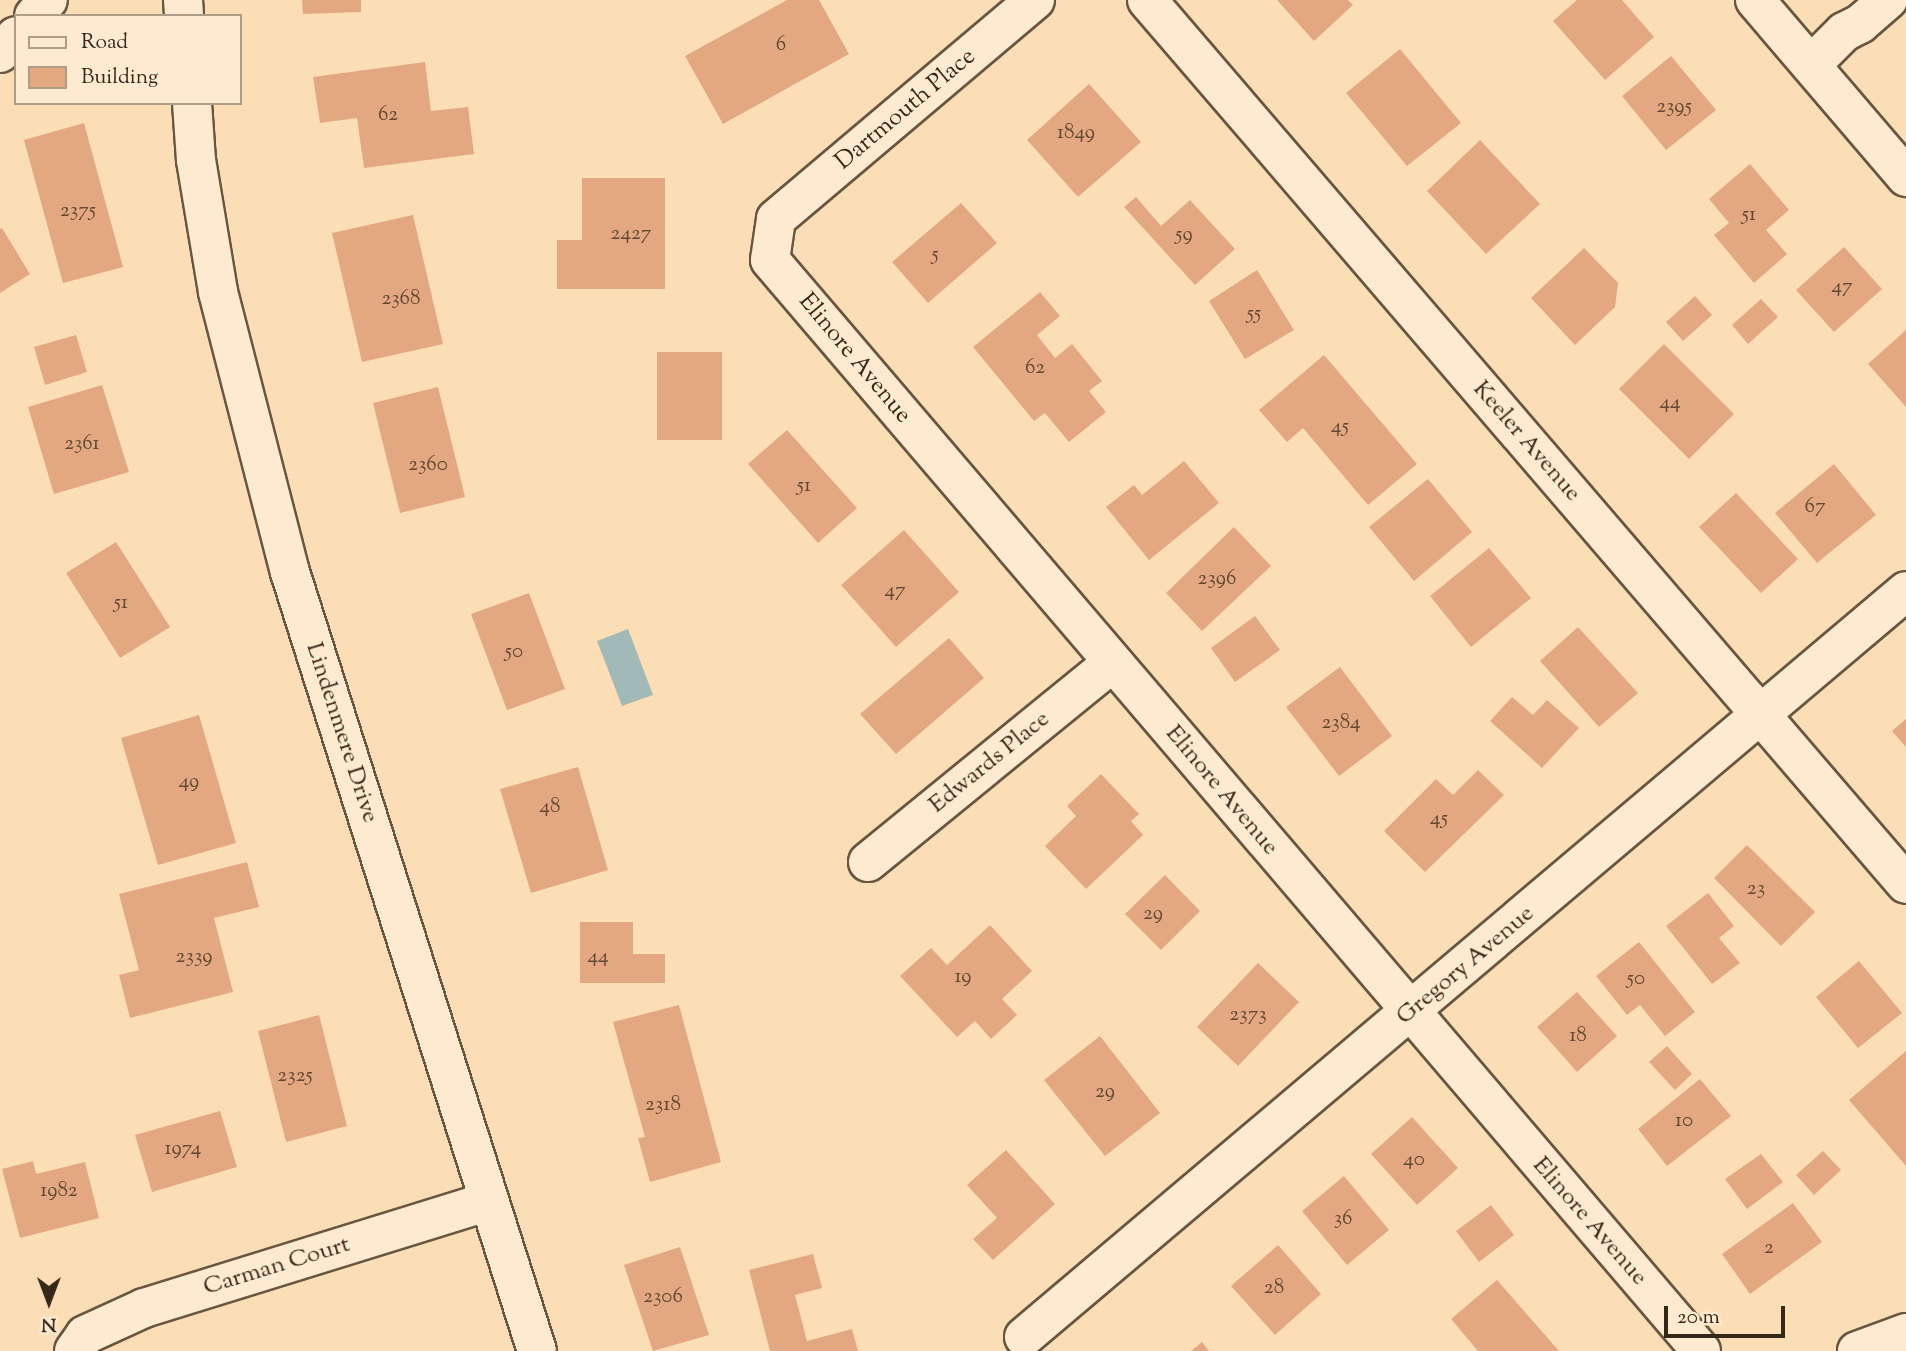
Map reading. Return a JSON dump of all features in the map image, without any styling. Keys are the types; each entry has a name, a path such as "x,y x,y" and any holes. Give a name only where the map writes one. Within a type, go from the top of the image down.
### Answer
{"street":[{"path":"36,14 48,0"},
{"name":"Dartmouth Place","path":"776,219 1035,0"},
{"name":"Keeler Avenue","path":"1147,0 1906,884"},
{"path":"1755,0 1906,177"},
{"path":"1811,65 1844,32 1860,24 1888,0"},
{"path":"0,53 14,38"},
{"name":"Lindenmere Drive","path":"192,105 196,160 218,292 290,572 537,1351"},
{"name":"Elinore Avenue","path":"776,219 770,260 1701,1351"},
{"name":"Gregory Avenue","path":"1024,1337 1906,592"},
{"name":"Edwards Place","path":"868,862 1112,663"},
{"name":"Carman Court","path":"74,1351 86,1335 144,1308 489,1200"},
{"path":"1857,1351 1906,1333"}],"water":[{"path":"628,629 653,695 622,706 597,641"}],"building":[{"path":"302,0 361,0 361,12 303,14"},
{"path":"787,0 819,0 849,54 723,124 685,56"},
{"path":"1277,0 1348,0 1353,5 1314,41"},
{"path":"1577,0 1622,0 1654,37 1605,80 1553,21"},
{"path":"1400,49 1461,123 1407,166 1346,93"},
{"path":"1671,56 1716,110 1666,150 1622,96"},
{"path":"425,62 431,111 468,107 474,154 364,168 357,118 320,123 313,77"},
{"path":"1089,84 1141,142 1078,197 1027,140"},
{"path":"84,123 123,267 63,283 24,140"},
{"path":"1480,140 1540,204 1486,254 1427,191"},
{"path":"1750,164 1789,210 1766,230 1787,254 1754,283 1714,235 1729,223 1709,199"},
{"path":"582,178 665,178 665,289 557,289 557,240 582,240"},
{"path":"1136,197 1161,226 1190,200 1235,249 1195,285 1124,207"},
{"path":"961,203 997,243 928,303 892,262"},
{"path":"413,215 443,344 362,362 332,233"},
{"path":"2,228 30,274 0,293 0,229"},
{"path":"1844,247 1882,289 1834,332 1796,290"},
{"path":"1584,248 1618,283 1615,307 1575,345 1531,298"},
{"path":"1257,270 1294,330 1245,359 1209,301"},
{"path":"1040,292 1060,316 1037,335 1055,358 1072,344 1102,381 1089,391 1106,412 1069,442 1045,413 1034,421 973,347"},
{"path":"1695,296 1712,315 1683,341 1666,322"},
{"path":"1761,299 1778,317 1748,344 1732,325"},
{"path":"1906,330 1906,407 1868,364"},
{"path":"76,335 87,372 45,385 34,347"},
{"path":"1664,344 1734,414 1689,459 1619,389"},
{"path":"657,352 722,352 722,440 657,440"},
{"path":"1324,355 1417,464 1368,505 1303,428 1287,442 1259,410"},
{"path":"102,385 129,472 54,494 28,407"},
{"path":"438,387 465,497 400,513 373,403"},
{"path":"787,430 857,508 818,543 748,464"},
{"path":"1184,461 1219,503 1149,560 1106,507 1134,485 1142,495"},
{"path":"1834,464 1876,515 1817,563 1775,513"},
{"path":"1428,479 1472,532 1414,581 1369,527"},
{"path":"1736,493 1798,559 1761,593 1699,527"},
{"path":"1234,527 1271,566 1202,631 1166,593"},
{"path":"904,530 959,592 896,647 841,585"},
{"path":"116,542 170,627 120,658 66,573"},
{"path":"1489,548 1531,598 1471,647 1430,596"},
{"path":"529,593 565,689 507,710 471,614"},
{"path":"1255,616 1280,650 1235,682 1211,648"},
{"path":"1578,627 1638,693 1599,727 1540,661"},
{"path":"949,638 984,678 896,754 860,714"},
{"path":"1340,667 1392,736 1339,776 1286,707"},
{"path":"1512,697 1533,715 1547,700 1579,728 1542,768 1490,721"},
{"path":"199,715 236,843 158,865 121,738"},
{"path":"1906,719 1906,747 1892,731"},
{"path":"578,767 608,870 531,893 500,789"},
{"path":"1478,770 1504,795 1425,872 1384,831 1436,779 1453,795"},
{"path":"1101,774 1139,814 1131,821 1143,835 1086,889 1045,846 1076,816 1067,806"},
{"path":"1747,845 1815,912 1781,946 1714,878"},
{"path":"247,862 259,907 214,918 233,992 130,1018 119,975 139,970 119,894"},
{"path":"1165,875 1200,911 1161,950 1125,914"},
{"path":"1708,893 1734,926 1719,938 1740,963 1712,984 1666,926"},
{"path":"580,922 633,922 633,954 665,954 665,983 580,983"},
{"path":"990,925 1032,971 1002,999 1017,1015 991,1039 975,1021 957,1037 900,976 931,948 947,965"},
{"path":"1639,942 1695,1012 1665,1036 1640,1005 1627,1015 1596,976"},
{"path":"1859,961 1902,1013 1858,1048 1816,997"},
{"path":"1258,963 1299,1002 1238,1066 1197,1027"},
{"path":"1577,992 1617,1036 1577,1072 1537,1027"},
{"path":"679,1005 721,1162 650,1182 638,1138 645,1137 613,1022"},
{"path":"319,1015 347,1126 286,1142 258,1031"},
{"path":"1100,1036 1160,1113 1105,1156 1044,1080"},
{"path":"1667,1046 1692,1074 1675,1090 1649,1062"},
{"path":"1906,1051 1906,1166 1849,1100"},
{"path":"1700,1079 1731,1116 1667,1166 1638,1129"},
{"path":"220,1111 237,1167 152,1192 135,1135"},
{"path":"1412,1117 1458,1168 1417,1205 1371,1154"},
{"path":"1006,1150 1055,1204 993,1260 973,1239 997,1218 967,1185"},
{"path":"1823,1151 1841,1170 1814,1195 1796,1175"},
{"path":"1761,1154 1783,1182 1747,1209 1725,1179"},
{"path":"33,1161 36,1174 85,1162 99,1218 20,1238 2,1169"},
{"path":"1344,1176 1389,1230 1347,1265 1302,1211"},
{"path":"1793,1203 1822,1242 1750,1294 1722,1254"},
{"path":"1491,1205 1514,1235 1479,1262 1456,1231"},
{"path":"1278,1245 1321,1294 1275,1335 1231,1286"},
{"path":"680,1247 709,1335 653,1351 624,1265"},
{"path":"813,1254 822,1288 795,1295 807,1341 852,1329 858,1351 770,1351 749,1270"},
{"path":"1497,1280 1559,1351 1478,1351 1451,1319"},
{"path":"1202,1342 1209,1351 1191,1351"}]}
